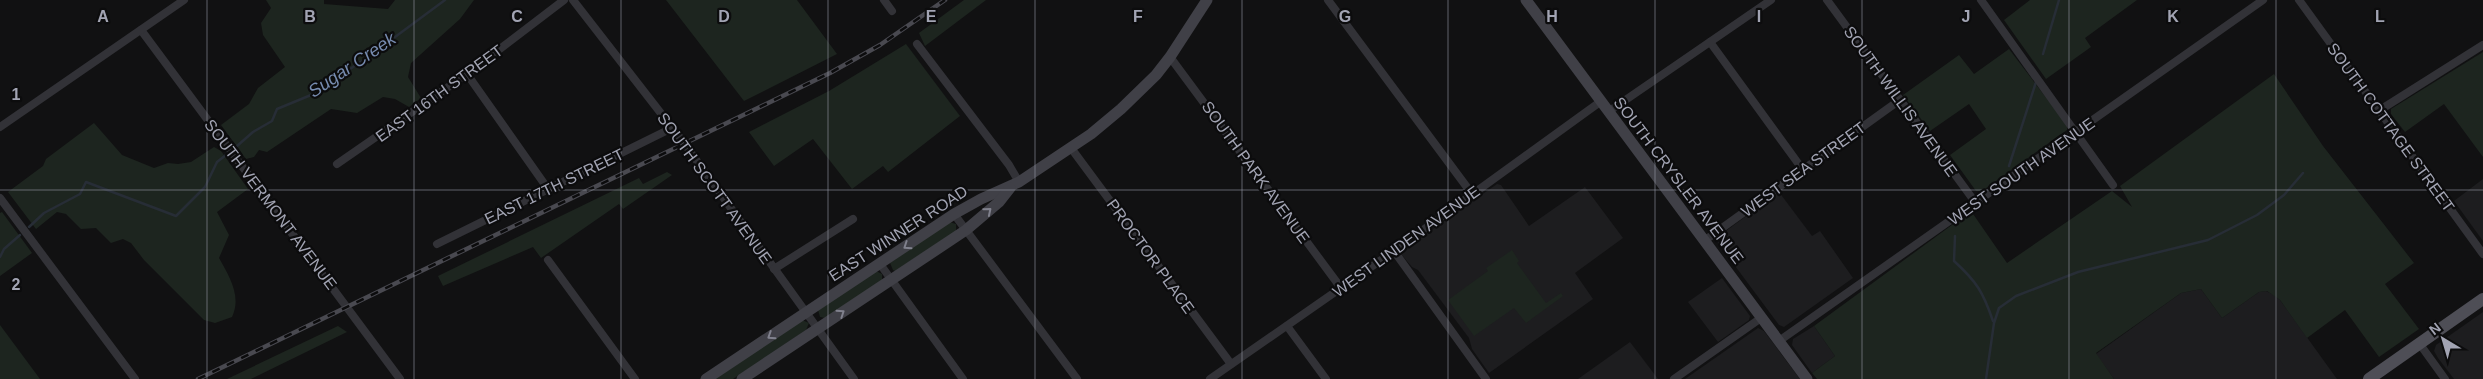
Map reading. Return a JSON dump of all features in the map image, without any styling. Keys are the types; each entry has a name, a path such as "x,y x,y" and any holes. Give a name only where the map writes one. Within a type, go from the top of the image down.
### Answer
{"main road":[{"path":"2369,379 2483,299"}],"street":[{"path":"0,127 184,0"},
{"name":"EAST 16TH STREET","path":"337,164 467,74 564,0"},
{"name":"SOUTH SCOTT AVENUE","path":"573,0 672,128 854,379"},
{"path":"884,0 892,11"},
{"path":"917,44 1009,165 1014,185 1071,148 1121,109 1156,75 1207,0"},
{"path":"1328,0 1472,194"},
{"name":"SOUTH CRYSLER AVENUE","path":"1526,0 1806,379"},
{"path":"1608,112 1771,0"},
{"name":"SOUTH WILLIS AVENUE","path":"1827,0 1975,202"},
{"path":"1982,0 2113,185"},
{"name":"WEST SOUTH AVENUE","path":"1779,341 1975,202 2076,134 2263,0"},
{"name":"SOUTH COTTAGE STREET","path":"2299,0 2483,254"},
{"name":"SOUTH VERMONT AVENUE","path":"141,30 400,379"},
{"path":"1710,42 1802,170"},
{"path":"2380,110 2483,45"},
{"name":"SOUTH PARK AVENUE","path":"1170,57 1341,288"},
{"path":"467,74 548,189"},
{"name":"WEST SEA STREET","path":"1704,241 1897,102 1898,95"},
{"name":"WEST LINDEN AVENUE","path":"1210,379 1394,251 1600,102"},
{"name":"EAST 17TH STREET","path":"437,244 672,128"},
{"name":"PROCTOR PLACE","path":"1071,148 1231,364"},
{"name":"EAST WINNER ROAD","path":"706,379 954,214 981,199 1014,185"},
{"name":"EAST WINNER ROAD","path":"742,379 966,230 999,202 1014,185"},
{"path":"0,198 135,379"},
{"path":"954,214 1077,379"},
{"path":"774,269 853,219"},
{"path":"1394,251 1486,379"},
{"path":"548,260 635,379"},
{"path":"880,264 963,379"},
{"path":"1674,379 1761,318"},
{"path":"1287,326 1326,379"},
{"path":"2419,343 2445,379"}],"shaded area":[{"path":"266,0 324,0 324,4 388,9 395,0 474,0 460,19 411,63 408,77 421,98 409,107 395,99 383,97 357,113 331,109 267,152 259,150 254,157 246,159 221,125 249,104 258,88 285,67 263,35 261,23 271,8"},
{"path":"666,0 797,0 837,54 744,101"},
{"path":"964,0 986,0 925,46 919,33"},
{"path":"2030,0 2137,0 2085,38 2091,47 2046,79 2004,20"},
{"path":"906,44 960,116 888,172 883,166 852,189 813,139 774,166 749,132 829,91"},
{"path":"2009,49 2067,125 2067,130 1982,191 1976,191 1950,155 1986,129 1969,104 1930,131 1903,95 1959,55 1974,74"},
{"path":"2483,52 2483,157 2444,104 2405,132 2391,114 2391,109"},
{"path":"2274,74 2323,146 2414,263 2385,284 2419,329 2379,357 2345,310 2307,338 2280,300 2267,291 2259,292 2222,318 2201,289 2181,293 2096,353 2114,379 1817,379 1812,373 1835,356 1814,326 1971,211 2007,263 2112,191 2132,207 2120,186"},
{"path":"94,123 122,155 154,168 168,163 191,162 214,147 221,151 248,189 217,212 229,235 219,258 230,279 235,294 235,309 232,317 215,323 204,320 144,260 131,243 123,239 111,243 96,228 81,229 66,214 57,212 36,229 8,192 43,166 46,159"},
{"path":"667,172 672,175 623,209 619,204 541,258 533,247 443,286 438,276 639,178 643,184"},
{"path":"2483,179 2483,241 2454,201"},
{"path":"1497,184 1501,185 1529,226 1585,187 1623,238 1575,273 1593,299 1489,373 1472,349 1469,338 1418,270 1412,267 1401,254 1403,250"},
{"path":"1779,192 1812,236 1820,231 1853,278 1784,327 1779,325 1715,239"},
{"path":"2,212 32,253 0,276 0,213"},
{"path":"949,222 956,224 956,231 895,271 893,270 890,263"},
{"path":"1512,250 1519,261 1517,263 1546,303 1561,293 1563,296 1526,323 1514,308 1474,336 1448,300 1488,271 1486,268"},
{"path":"876,271 882,274 882,280 825,318 820,317 818,310"},
{"path":"1722,278 1750,316 1749,320 1718,342 1688,302"},
{"path":"2201,289 2222,318 2259,292 2266,291 2274,295 2280,300 2337,379 2114,379 2096,354 2181,293"},
{"path":"2483,312 2483,379 2454,379 2434,351 2436,345"},
{"path":"802,320 809,323 806,330 733,379 714,379"},
{"path":"0,325 40,379 0,379"},
{"path":"338,326 347,332 251,379 227,379"},
{"path":"1814,326 1835,356 1812,373 1792,345 1793,339"},
{"path":"1758,328 1764,331 1800,379 1685,379"},
{"path":"1630,342 1658,379 1578,379"}],"waterway":[{"name":"Sugar Creek","path":"237,146 253,132 272,121 277,109 311,95 368,57 445,0"},
{"path":"2043,54 2059,0"},
{"path":"2009,166 2036,82"},
{"name":"Sugar Creek","path":"29,227 44,213 80,194 86,182 176,216 205,187 217,162 226,155"},
{"path":"1986,379 1994,323 1999,308 2016,296 2078,272 2208,240 2257,215 2284,195 2303,173"},
{"name":"Sugar Creek","path":"0,257 4,249 20,235"},
{"path":"1955,236 1954,261 1978,288 1993,321"}],"railway":[{"path":"198,379 830,73 880,45 945,0"}]}
